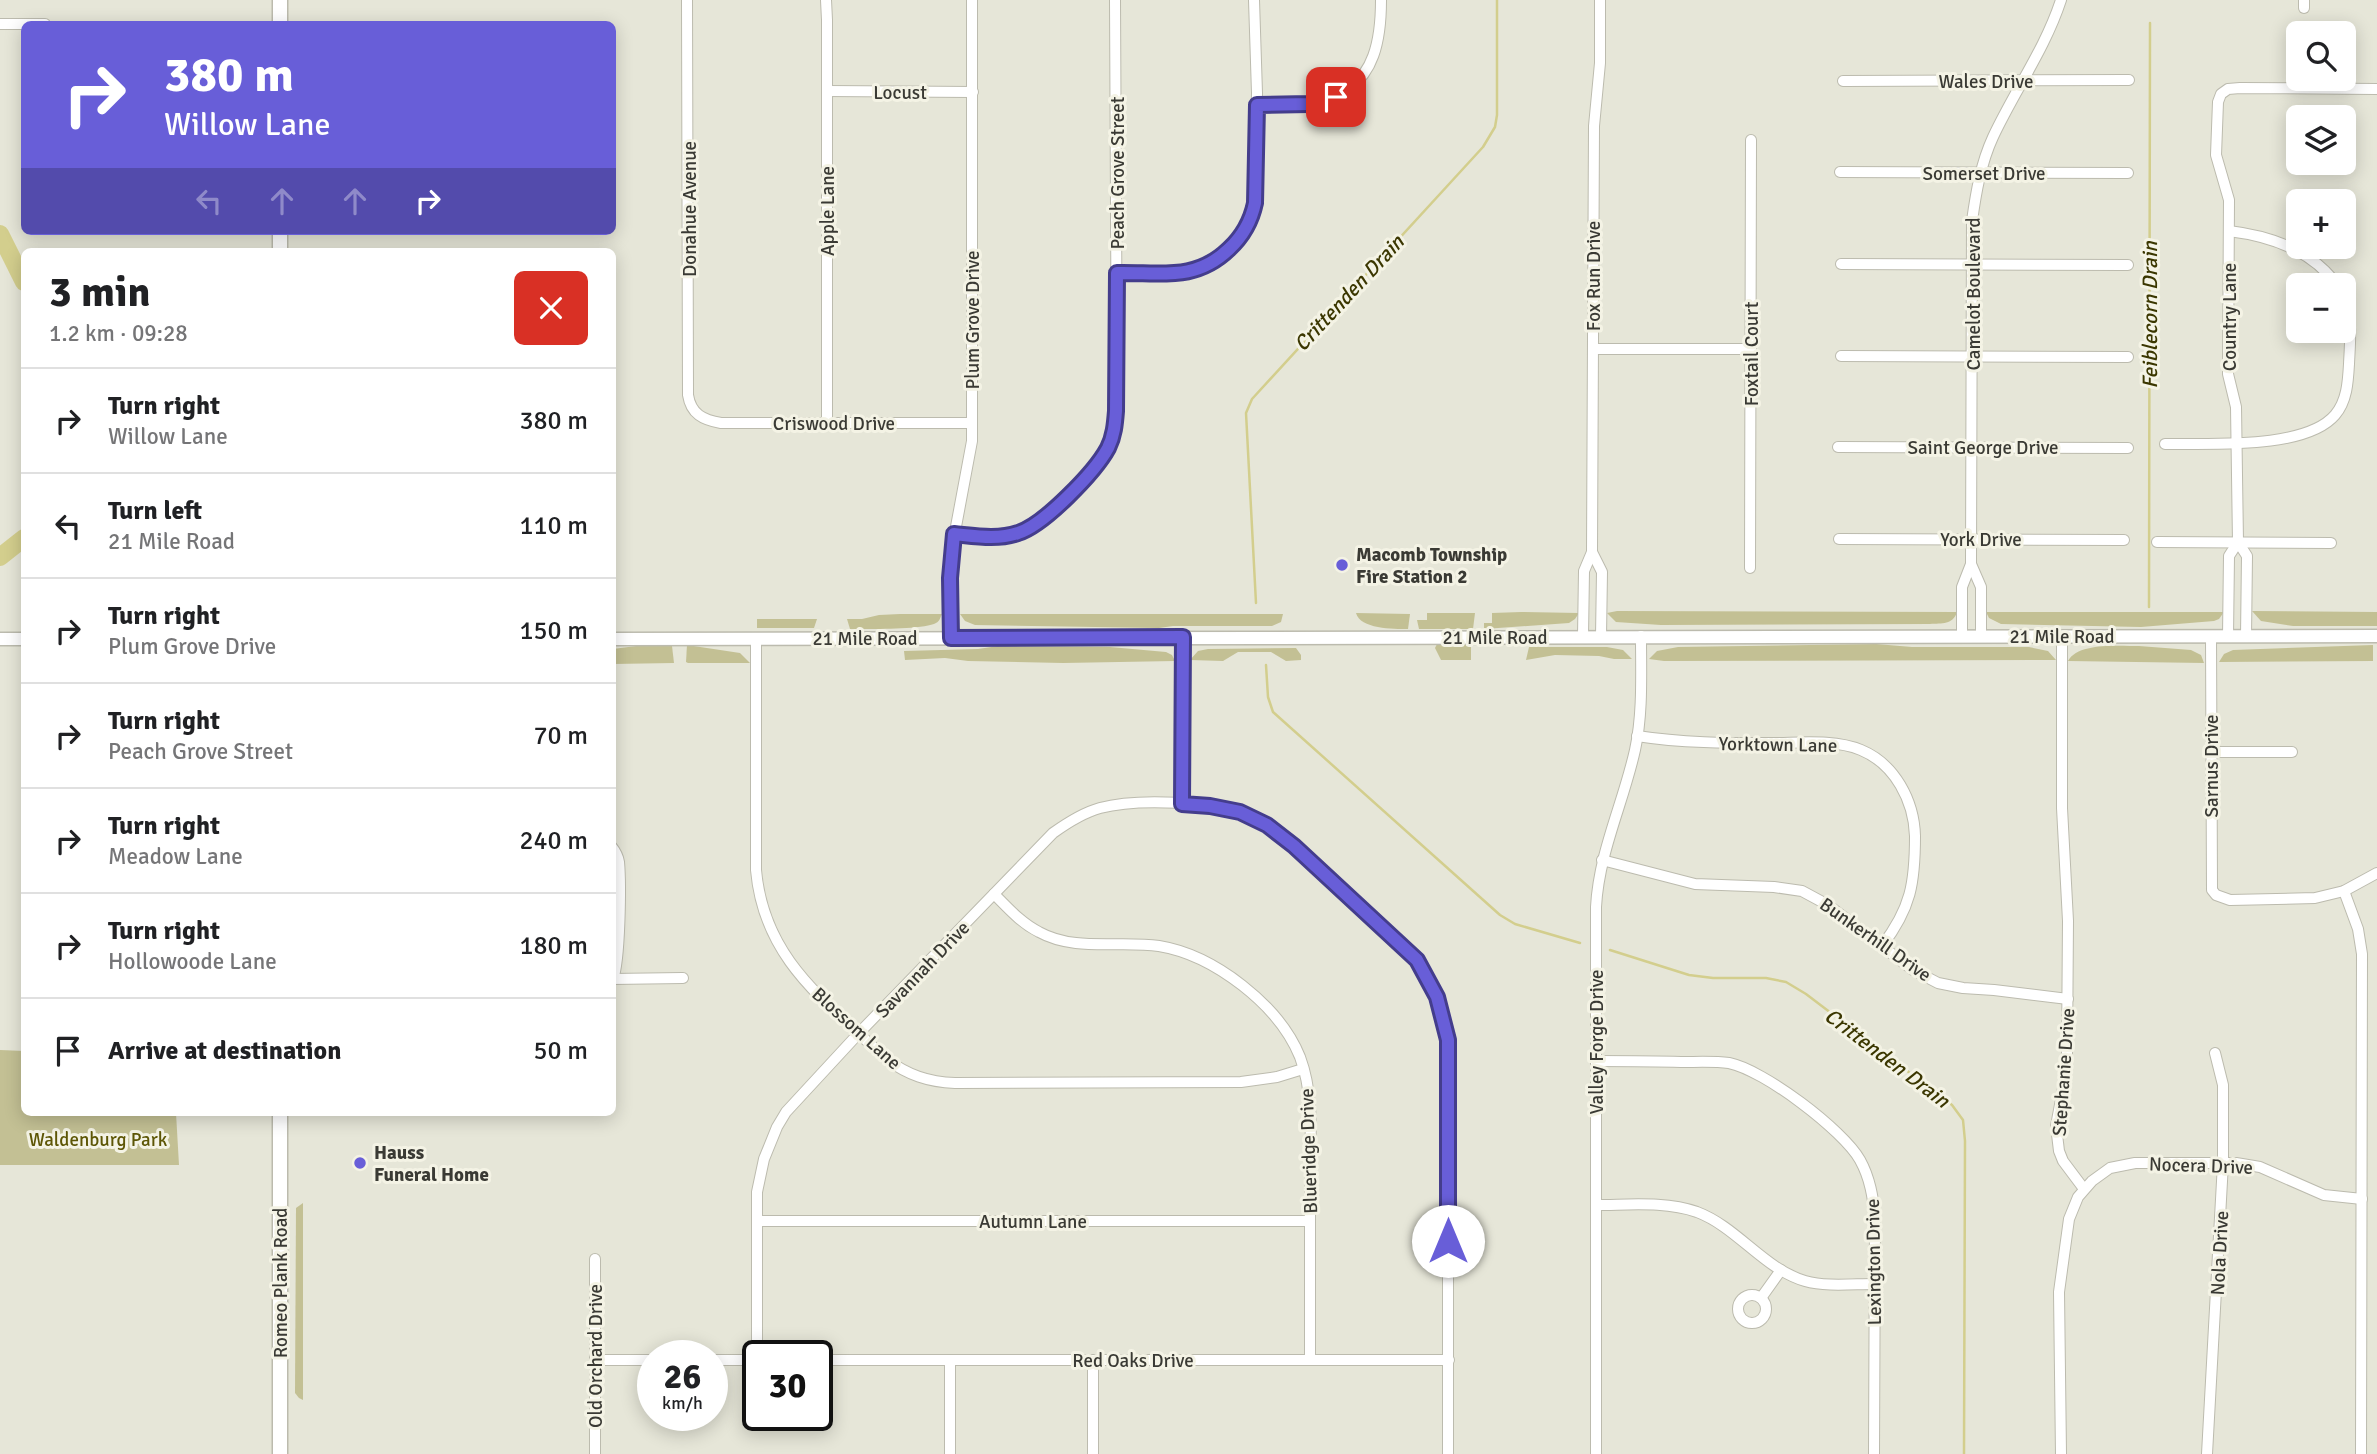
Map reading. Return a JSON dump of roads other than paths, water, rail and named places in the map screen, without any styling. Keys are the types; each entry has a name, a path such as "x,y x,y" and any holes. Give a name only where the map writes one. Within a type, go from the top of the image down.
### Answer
{"main road":[{"path":"280,0 280,21"},
{"name":"Romeo Plank Road","path":"280,1116 280,1454"}],"street":[{"name":"Donahue Avenue","path":"687,0 688,395 693,410 698,415"},
{"name":"Apple Lane","path":"825,0 827,423"},
{"name":"Plum Grove Drive","path":"951,638 954,534 970,454 972,423 972,0"},
{"name":"Peach Grove Street","path":"954,534 1004,536 1029,529 1048,515 1102,457 1114,434 1117,273 1115,0"},
{"path":"1117,273 1197,271 1220,258 1241,238 1248,227 1255,203 1257,105 1254,0"},
{"path":"1257,105 1309,104 1336,97 1348,90 1364,72 1377,48 1381,0"},
{"name":"Fox Run Drive","path":"1583,636 1584,571 1592,552 1594,126 1600,64 1600,0"},
{"name":"Camelot Boulevard","path":"1981,636 1981,587 1972,564 1972,221 1981,173 1993,137 2051,29 2061,0"},
{"path":"0,24 21,24"},
{"name":"Wales Drive","path":"1843,81 2129,80"},
{"name":"Country Lane","path":"2246,636 2247,556 2238,542 2236,407 2228,374 2229,200 2216,155 2217,108 2221,94 2228,89 2377,89"},
{"name":"Locust","path":"827,92 973,92"},
{"name":"Foxtail Court","path":"1750,568 1751,140"},
{"name":"Somerset Drive","path":"1840,172 2128,173"},
{"path":"2229,231 2266,237 2281,243 2313,261 2325,273"},
{"path":"1840,264 2128,265"},
{"path":"2165,444 2273,440 2304,433 2328,422 2336,414 2346,392 2350,343"},
{"path":"1593,349 1751,349"},
{"path":"1841,356 2128,357"},
{"name":"Criswood Drive","path":"698,415 721,423 972,423"},
{"name":"Saint George Drive","path":"1838,447 2128,449"},
{"name":"York Drive","path":"1839,539 2124,540"},
{"path":"2157,542 2331,543"},
{"name":"Country Lane","path":"2228,636 2229,556 2238,542"},
{"name":"Fox Run Drive","path":"1592,552 1602,572 1601,636"},
{"name":"Camelot Boulevard","path":"1962,636 1962,587 1972,564"},
{"path":"2229,584 2246,584"},
{"name":"Valley Forge Drive","path":"1596,1454 1596,907 1602,860 1637,736 1641,636"},
{"name":"Stephanie Drive","path":"2062,636 2062,808 2068,921 2068,999 2067,1061 2056,1126 2063,1161 2084,1189"},
{"name":"Sarnus Drive","path":"2211,636 2211,883 2217,895 2230,900 2298,900 2344,891"},
{"name":"21 Mile Road","path":"616,639 2377,636"},
{"path":"1182,804 1183,637"},
{"path":"0,639 21,639"},
{"name":"Blossom Lane","path":"757,639 756,870 761,902 771,932 788,961 810,986 898,1068 925,1080 939,1082 1241,1082 1277,1077 1303,1069"},
{"name":"Yorktown Lane","path":"1637,736 1696,743 1835,744 1864,751 1885,765 1907,796 1915,836 1913,879 1905,910 1882,946"},
{"path":"2211,752 2292,752"},
{"name":"Savannah Drive","path":"758,1340 757,1221 760,1175 777,1127 796,1101 1053,834 1083,814 1116,805 1210,806 1240,812 1279,833 1408,949 1432,983 1443,1014 1448,1040 1448,1454"},
{"path":"616,856 619,863 616,969"},
{"name":"Bunkerhill Drive","path":"1602,860 1695,884 1774,887 1802,891 1828,905 1913,970 1951,987 2068,999"},
{"path":"2361,1454 2362,954 2358,929 2344,891 2377,873"},
{"name":"Blueridge Drive","path":"994,894 1027,925 1052,938 1083,943 1130,943 1166,947 1201,959 1253,995 1278,1021 1294,1046 1303,1069 1310,1114 1310,1359"},
{"path":"616,979 683,978"},
{"name":"Nola Drive","path":"2207,1454 2223,1163 2221,1069 2215,1053"},
{"name":"Lexington Drive","path":"1596,1061 1714,1062 1742,1066 1769,1080 1828,1125 1860,1160 1871,1186 1875,1217 1874,1454"},
{"name":"Nocera Drive","path":"2084,1189 2100,1174 2123,1164 2223,1163 2260,1167 2324,1195 2362,1199"},
{"path":"2061,1454 2059,1292 2069,1219 2084,1189"},
{"path":"1596,1205 1671,1206 1700,1213 1723,1226 1793,1276 1813,1283 1874,1284"},
{"name":"Autumn Lane","path":"757,1221 1310,1221"},
{"name":"Old Orchard Drive","path":"595,1259 595,1454"},
{"path":"1760,1298 1781,1270"},
{"path":"595,1360 637,1360"},
{"name":"Red Oaks Drive","path":"833,1360 1448,1360"},
{"path":"950,1360 950,1454"},
{"path":"1093,1360 1093,1454"}],"waterway":[{"name":"Crittenden Drain","path":"1256,603 1246,413 1252,399 1483,147 1495,127 1497,115 1497,0"},
{"name":"Feiblecorn Drain","path":"2149,607 2150,23"},
{"path":"0,234 21,276"},
{"path":"0,557 21,540"},
{"name":"Crittenden Drain","path":"1266,665 1268,697 1273,712 1500,915 1515,924 1580,943"},
{"name":"Crittenden Drain","path":"1610,950 1689,975 1766,978 1786,982 1806,994 1952,1105 1963,1120 1964,1454"}],"place":[{"name":"Macomb Township Fire Station 2","path":"1342,565"},
{"name":"Hauss Funeral Home","path":"360,1163"}],"park label":[{"name":"Waldenburg Park","path":"98,1139"}]}
